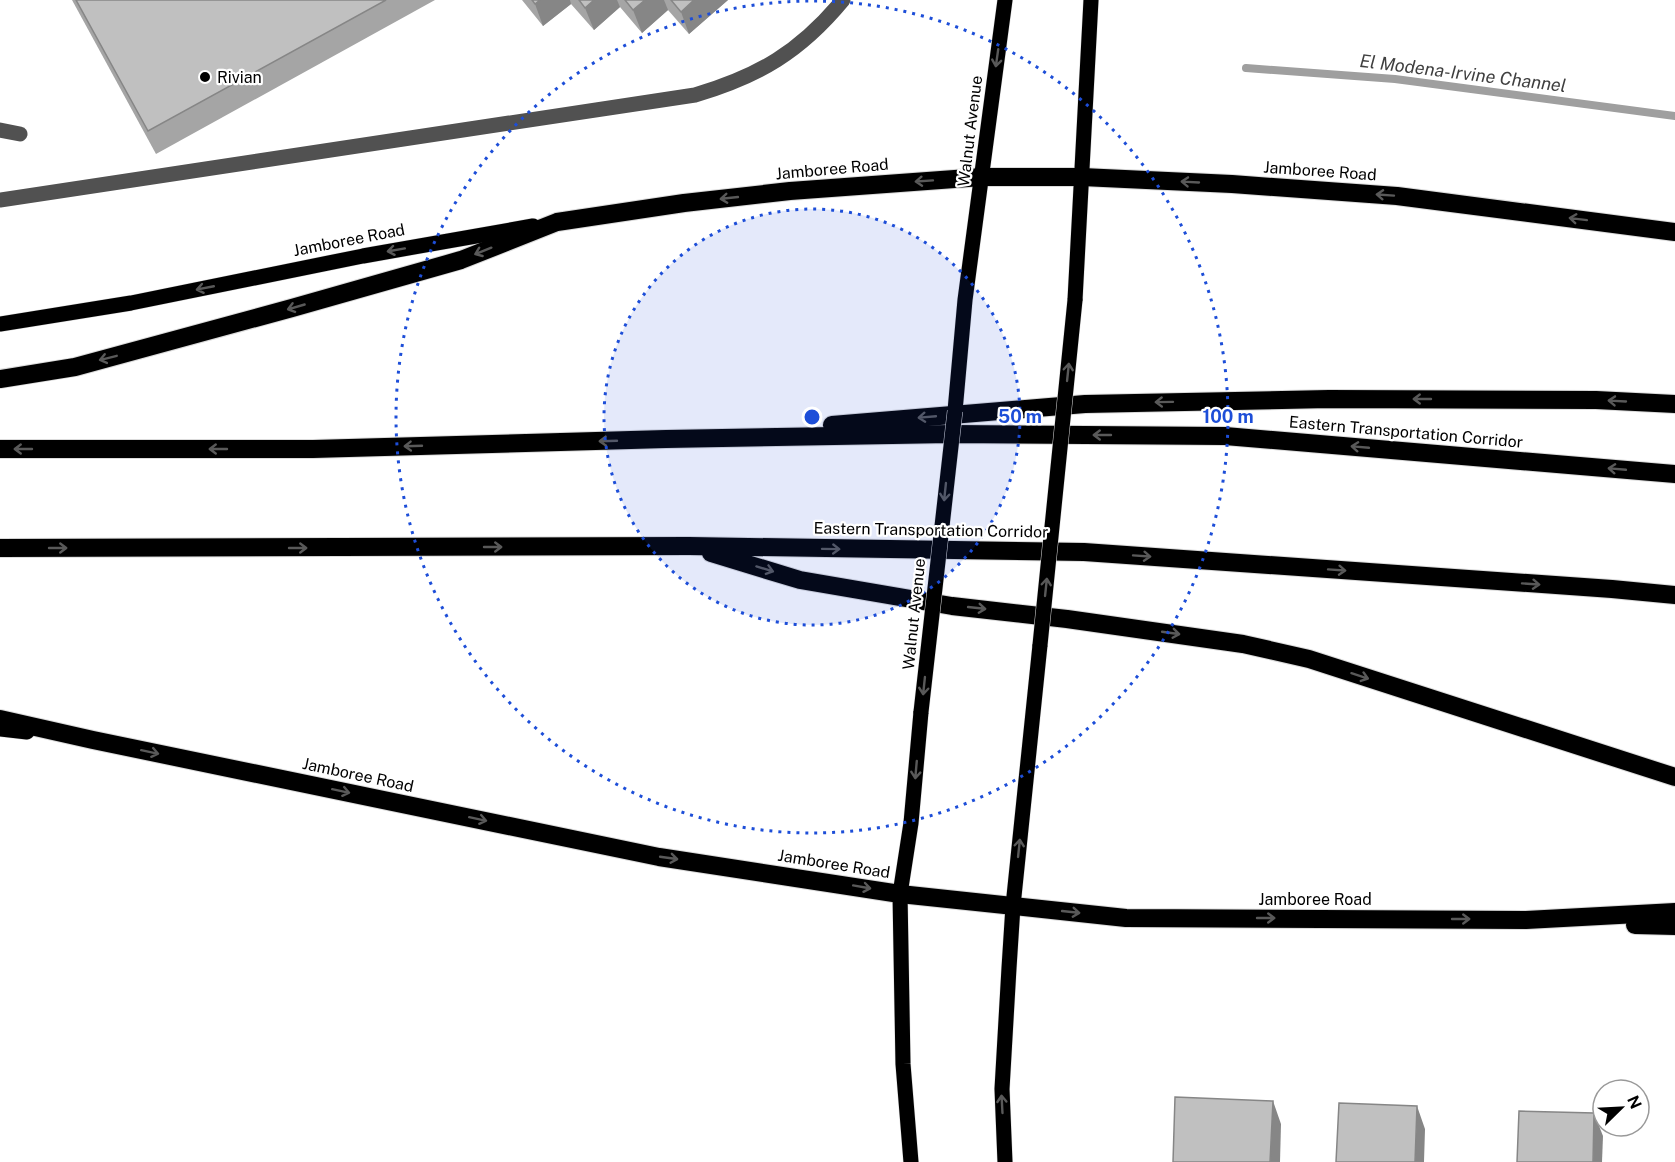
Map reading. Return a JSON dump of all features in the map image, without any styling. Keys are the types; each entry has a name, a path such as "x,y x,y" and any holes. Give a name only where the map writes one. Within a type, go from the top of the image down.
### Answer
{"highway":[{"name":"Jamboree Road","path":"557,222 684,203 778,193 982,177 1082,177 1232,184 1397,196 1675,232"},
{"path":"0,379 75,367 281,311 461,260 557,222"},
{"path":"0,449 313,449 666,439 1085,404 1329,399 1596,400 1675,404"},
{"name":"Eastern Transportation Corridor","path":"666,439 951,434 1225,436 1675,474"},
{"path":"0,548 689,546 800,580 952,606 1088,621 1243,644 1309,659 1675,777"},
{"name":"Eastern Transportation Corridor","path":"689,546 1084,552 1675,596"},
{"path":"0,719 93,740"},
{"name":"Jamboree Road","path":"93,740 659,857 900,894 1126,918 1526,920 1675,912"},
{"path":"1526,920 1675,926"}],"main road":[{"name":"Walnut Avenue","path":"911,1162 903,1064 900,894 911,823 921,712 955,411 964,300 1005,0"},
{"path":"1005,1162 1002,1089 1013,906 1075,300 1091,0"},
{"name":"Jamboree Road","path":"0,324 131,303 363,256 557,222"},
{"name":"Jamboree Road","path":"0,729 93,740"}],"lane":[{"path":"0,200 695,95 727,86 771,65 811,36 843,0"},
{"path":"0,130 20,134"}],"building":[{"name":"Rivian","path":"76,0 386,0 148,131"},
{"path":"579,0 594,0 585,8"},
{"path":"625,0 645,0 633,10"},
{"path":"671,0 694,0 681,12"},
{"path":"1175,1097 1273,1101 1270,1162 1173,1162"},
{"path":"1339,1103 1417,1106 1415,1162 1336,1162"},
{"path":"1519,1111 1591,1113 1593,1162 1517,1162"}],"waterway":[{"name":"El Modena-Irvine Channel","path":"1246,68 1395,79 1675,116"}],"place":[{"name":"Rivian","path":"205,77"}]}
